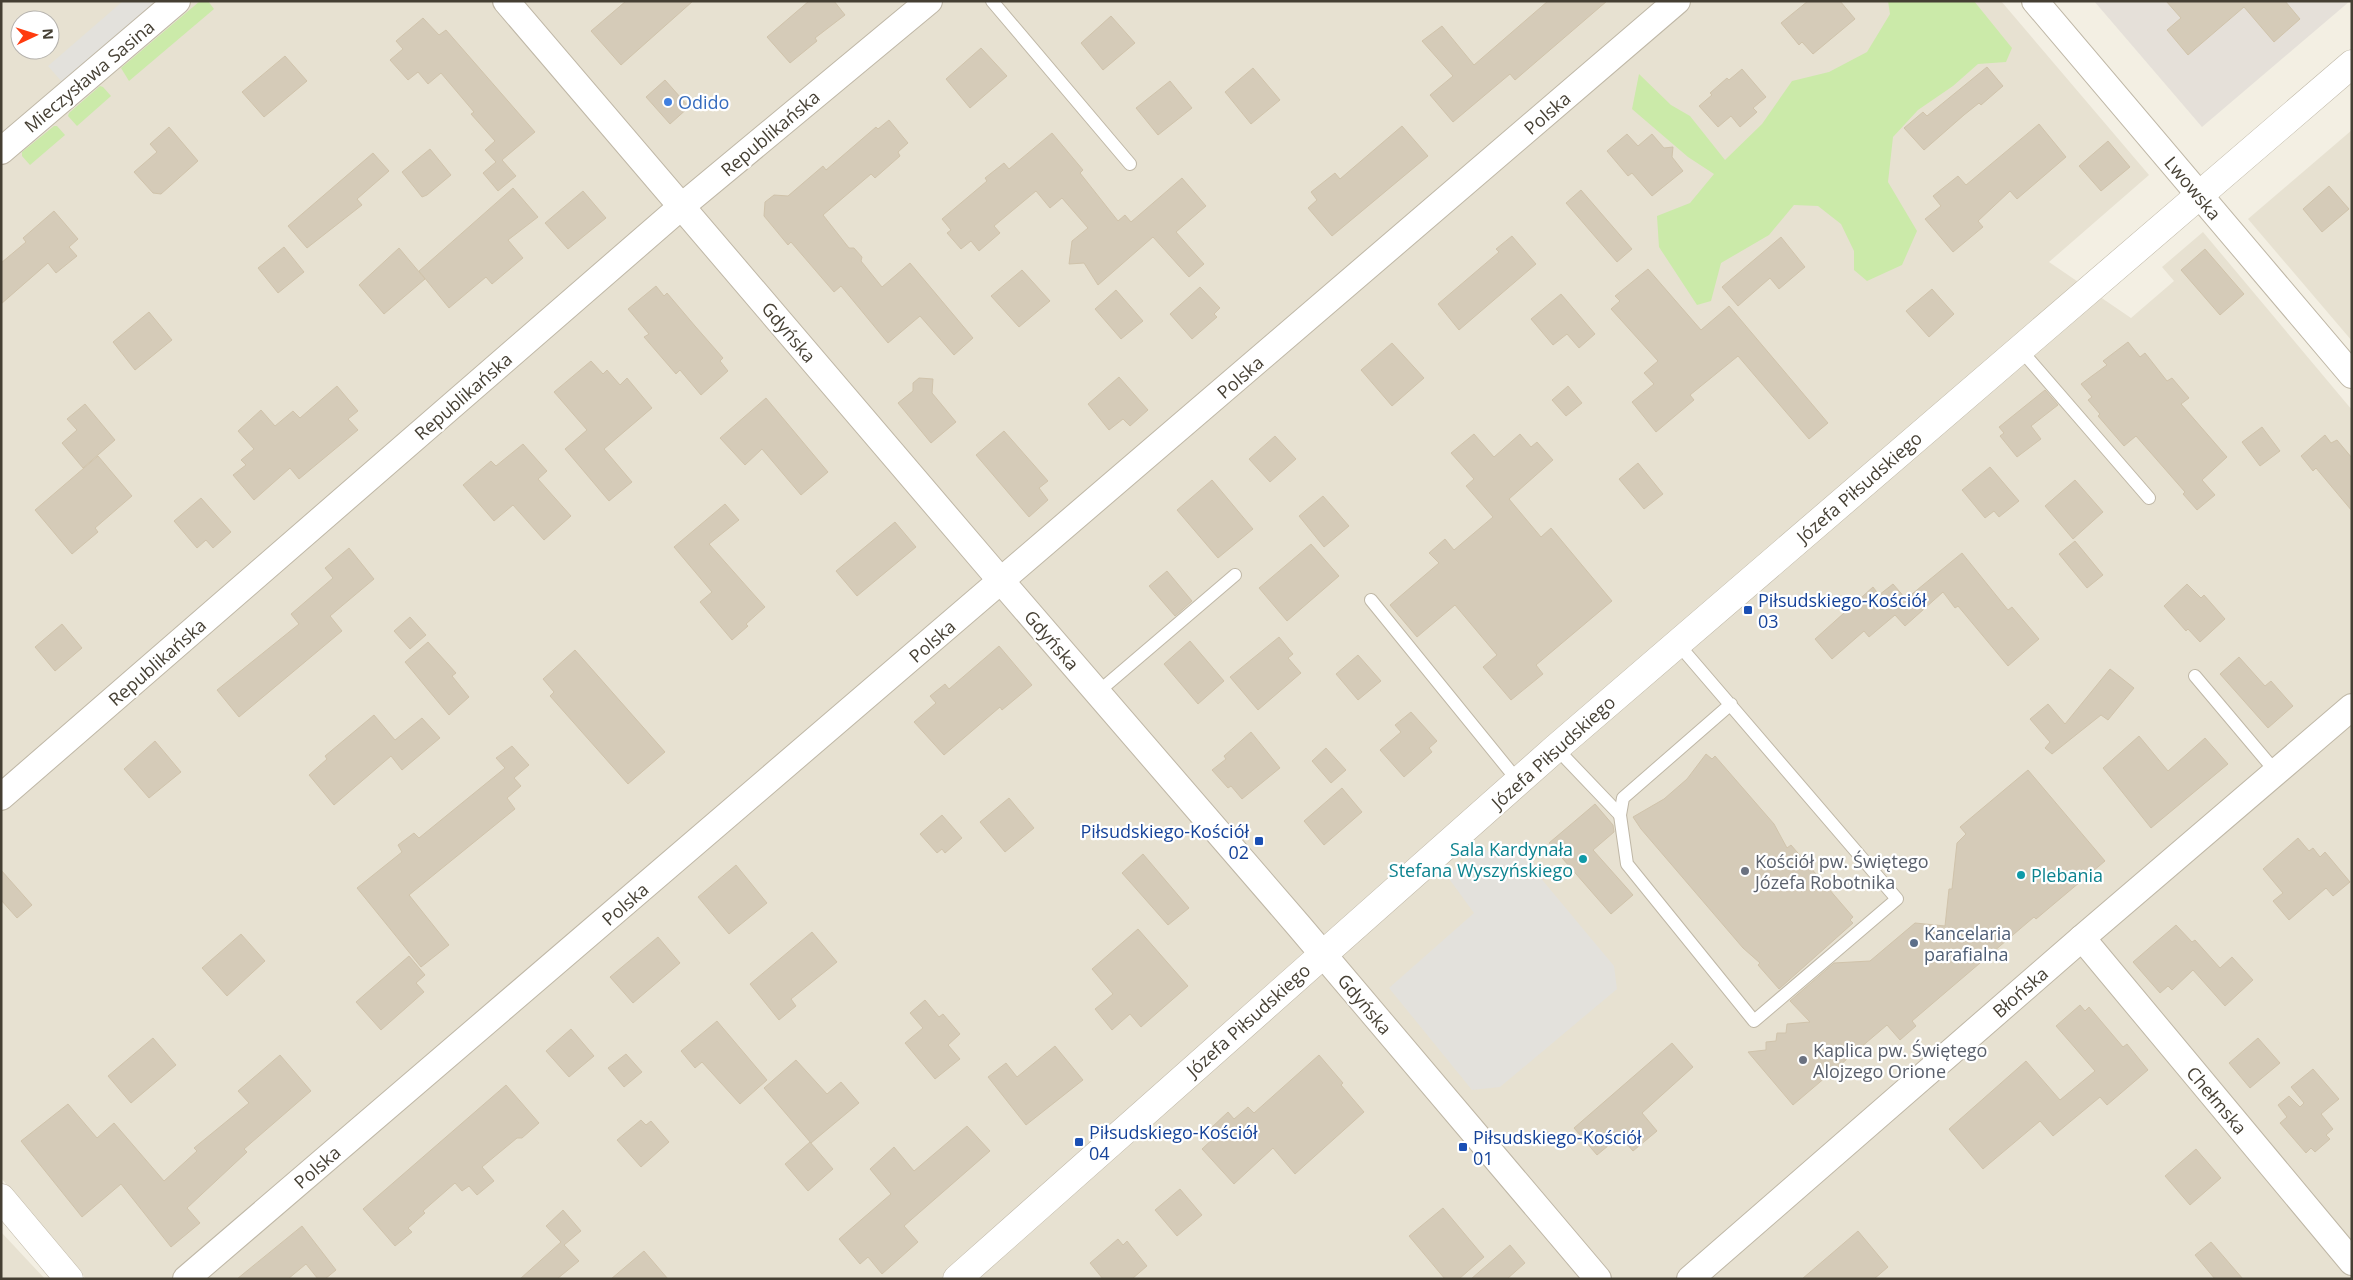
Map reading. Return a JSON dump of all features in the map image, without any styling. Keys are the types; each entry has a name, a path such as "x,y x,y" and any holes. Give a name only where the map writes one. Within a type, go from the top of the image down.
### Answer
{"street":[{"name":"Mieczysława Sasina","path":"1,151 177,1"},
{"name":"Gdyńska","path":"506,1 1002,582 1322,953 1598,1279"},
{"name":"Republikańska","path":"1,797 682,206 929,1"},
{"name":"Polska","path":"186,1279 1002,582 1677,1"},
{"name":"Lwowska","path":"2035,1 2352,375"},
{"name":"Józefa Piłsudskiego","path":"957,1279 1322,953 1481,817 1518,781 2352,64"},
{"name":"Błońska","path":"1690,1279 2276,772 2347,721"},
{"name":"Chełmska","path":"2082,938 2352,1262"},
{"path":"1,1198 69,1279"}],"lane":[{"path":"992,1 1130,164"},
{"path":"2020,349 2149,498"},
{"path":"1098,692 1235,574"},
{"path":"1371,600 1518,781"},
{"path":"1678,644 1731,704 1897,899 1754,1020 1626,864 1620,815 1623,798 1731,704"},
{"path":"2195,676 2276,772"},
{"path":"1556,748 1620,815"}],"shaded area":[{"path":"1,1 2001,1 2149,175 2049,262 2131,318 2174,281 2162,267 2203,232 2352,410 2352,1279 86,1279 1,1178"},
{"path":"123,1 156,1 62,82 48,66 55,60 60,60 60,56"},
{"path":"2094,1 2350,1 2202,127"},
{"path":"2352,130 2352,341 2248,219"},
{"path":"1514,846 1614,966 1617,989 1500,1087 1472,1090 1389,988 1474,913 1447,876 1482,848 1500,857"},
{"path":"1,1232 45,1279 1,1279"}],"green space":[{"path":"200,1 208,1 214,9 129,81 121,68"},
{"path":"1888,1 1974,1 2012,48 2006,62 1978,64 1953,86 1918,110 1893,137 1888,182 1917,231 1902,265 1867,281 1854,270 1854,251 1841,224 1818,206 1794,205 1769,235 1721,263 1711,301 1697,305 1659,247 1657,216 1690,203 1714,174 1688,157 1632,109 1639,74 1671,105 1690,116 1725,160 1762,124 1792,81 1829,72 1867,52 1890,14"},
{"path":"100,86 111,96 77,126 68,116 69,113"},
{"path":"54,126 57,126 65,135 30,165 22,156 22,152"}],"building":[{"path":"626,1 693,1 621,65 591,31"},
{"path":"809,1 834,1 845,15 815,38 817,41 790,63 767,37"},
{"path":"1548,1 1607,1 1515,80 1510,74 1453,122 1430,95 1453,76 1422,41 1442,26 1474,65"},
{"path":"1808,1 1840,1 1855,19 1813,54 1802,42 1799,45 1781,23"},
{"path":"2166,1 2285,1 2300,19 2274,42 2244,7 2188,55 2167,30 2181,18"},
{"path":"1111,16 1135,43 1103,70 1081,43"},
{"path":"423,18 439,35 446,30 535,132 502,160 516,176 498,191 483,173 496,162 485,150 495,141 471,114 474,112 441,73 428,84 418,72 408,80 390,60 403,49 396,41"},
{"path":"981,48 1007,76 970,108 946,79"},
{"path":"285,56 307,81 264,117 242,92"},
{"path":"1987,67 2003,86 1981,105 1979,103 1964,115 1924,150 1904,128 1923,112 1927,116"},
{"path":"1253,68 1280,100 1251,124 1225,92"},
{"path":"1742,69 1766,97 1753,108 1757,112 1740,127 1731,116 1718,127 1699,106 1727,78 1729,80"},
{"name":"Odido","path":"665,80 689,107 670,124 646,97"},
{"path":"1170,81 1192,108 1158,135 1136,108"},
{"path":"889,120 908,143 898,152 900,156 875,178 871,174 823,215 849,248 854,248 862,257 861,261 882,287 910,263 973,338 954,355 920,316 888,343 841,286 834,292 791,242 788,245 764,216 765,202 774,195 788,196 823,166 826,170 876,127 878,129"},
{"path":"2039,124 2066,157 2017,199 2010,191 1978,221 1983,227 1953,252 1925,219 1941,206 1933,196 1958,176 1966,185"},
{"path":"1402,126 1428,156 1332,236 1308,208 1317,200 1311,192 1335,173 1340,179"},
{"path":"169,127 198,161 161,194 153,193 134,172 157,152 150,144"},
{"path":"1052,133 1083,170 1080,173 1118,221 1125,215 1131,222 1182,178 1206,206 1176,232 1204,264 1189,277 1153,237 1098,285 1084,263 1069,264 1072,241 1088,228 1062,198 1050,208 1036,191 994,226 1000,233 979,251 971,241 961,249 947,233 951,230 942,219 987,181 985,178 1004,163 1009,169"},
{"path":"1627,134 1638,146 1652,134 1664,148 1673,147 1672,157 1683,171 1652,196 1632,173 1628,176 1607,151"},
{"path":"2108,141 2130,167 2101,191 2079,166"},
{"path":"430,149 451,175 422,197 402,172"},
{"path":"373,153 389,171 357,199 362,205 307,248 288,226"},
{"path":"2329,186 2349,209 2322,232 2303,209"},
{"path":"513,188 538,217 508,240 523,258 492,284 486,277 449,308 419,271"},
{"path":"1581,190 1632,249 1617,262 1566,203"},
{"path":"583,191 606,218 568,249 545,223"},
{"path":"54,211 78,239 69,247 77,256 56,273 48,263 1,304 1,263 26,242 23,238"},
{"path":"1512,236 1536,264 1459,330 1438,304 1499,252 1496,249"},
{"path":"1781,237 1805,267 1779,289 1770,278 1738,306 1722,287"},
{"path":"284,247 304,272 278,293 258,268"},
{"path":"399,248 425,279 384,314 359,285"},
{"path":"2205,249 2244,294 2220,315 2181,270"},
{"path":"1648,269 1701,330 1729,306 1828,423 1809,439 1738,356 1690,395 1694,400 1656,432 1632,402 1654,384 1644,373 1658,361 1611,309 1620,301 1615,296"},
{"path":"1022,270 1050,301 1019,327 991,296"},
{"path":"656,286 664,296 667,293 723,358 720,361 728,371 701,395 680,370 676,374 644,337 649,334 628,309"},
{"path":"1200,287 1220,308 1214,314 1217,317 1192,339 1170,314"},
{"path":"1932,289 1954,314 1929,337 1906,311"},
{"path":"1116,290 1143,321 1121,339 1095,309"},
{"path":"1561,294 1595,334 1579,348 1567,334 1553,345 1531,319"},
{"path":"149,312 172,340 135,370 113,342"},
{"path":"2128,342 2140,357 2145,353 2167,381 2172,378 2189,398 2181,404 2227,457 2202,480 2215,495 2197,510 2183,494 2185,492 2136,436 2124,446 2098,416 2100,414 2088,400 2092,397 2081,384 2107,365 2103,361"},
{"path":"1392,343 1424,378 1392,406 1361,370"},
{"path":"591,361 603,374 607,370 620,385 627,378 652,408 604,449 632,482 609,501 565,449 587,430 554,392"},
{"path":"1119,377 1148,410 1130,426 1123,419 1109,430 1088,404"},
{"path":"919,378 933,379 932,393 956,422 931,443 898,403 913,391 913,383"},
{"path":"337,386 358,411 348,419 358,430 299,479 290,468 254,500 233,475 246,465 241,460 254,449 238,431 261,410 275,426 293,411 300,418"},
{"path":"1568,386 1582,403 1566,416 1552,400"},
{"path":"2045,390 2058,405 2031,426 2041,439 2017,457 2000,436 2004,433 1999,427"},
{"path":"766,398 828,472 801,495 762,449 745,465 720,438"},
{"path":"85,404 115,440 83,468 62,443 77,430 67,419"},
{"path":"2262,427 2280,451 2260,466 2242,442"},
{"path":"1004,431 1048,481 1039,488 1048,500 1029,517 976,455"},
{"path":"1474,434 1494,457 1520,434 1531,447 1537,442 1553,460 1509,499 1541,537 1551,528 1612,601 1536,665 1543,674 1511,700 1483,667 1497,655 1455,605 1417,637 1390,605 1439,563 1429,553 1445,539 1454,550 1493,517 1466,486 1474,479 1451,453"},
{"path":"2325,435 2331,443 2337,440 2352,458 2352,511 2316,468 2313,471 2301,456"},
{"path":"1275,436 1296,459 1270,482 1249,459"},
{"path":"523,444 547,471 538,479 571,516 544,540 513,505 494,521 463,485 491,461 496,466"},
{"path":"98,456 132,496 95,528 98,532 72,554 35,510"},
{"path":"1638,463 1663,494 1644,509 1619,479"},
{"path":"1990,467 2019,501 1999,517 1994,511 1985,518 1962,490"},
{"path":"1212,480 1253,529 1218,558 1177,510"},
{"path":"2075,480 2103,512 2073,539 2045,506"},
{"path":"1323,496 1349,526 1324,547 1299,516"},
{"path":"201,498 231,532 213,548 206,540 197,548 174,521"},
{"path":"725,504 739,520 709,544 765,607 732,640 700,602 712,592 674,547"},
{"path":"895,522 916,547 857,596 836,571"},
{"path":"2075,541 2103,575 2087,588 2059,554"},
{"path":"1311,544 1339,576 1287,621 1259,588"},
{"path":"349,548 374,579 330,616 342,631 239,717 217,690 299,624 291,614 333,578 325,568"},
{"path":"1962,553 2008,610 2012,607 2039,639 2008,666 1958,606 1955,608 1943,592 1905,626 1895,615 1869,637 1864,631 1832,659 1815,639 1873,587 1879,595 1893,584 1906,599"},
{"path":"1167,571 1192,601 1175,616 1149,586"},
{"path":"2187,584 2201,598 2204,595 2225,619 2200,642 2188,629 2186,631 2164,606"},
{"path":"410,617 426,635 410,649 394,631"},
{"path":"62,624 82,648 55,671 35,647"},
{"path":"1279,637 1293,654 1288,658 1301,673 1258,710 1230,677"},
{"path":"1190,641 1224,681 1198,704 1164,664"},
{"path":"428,642 456,673 452,676 469,697 449,715 405,662"},
{"path":"999,646 1032,685 1002,710 1000,707 944,755 914,722 936,703 930,696 945,684 949,689"},
{"path":"575,650 665,752 628,784 550,696 554,692 543,679"},
{"path":"1358,655 1381,681 1358,700 1336,674"},
{"path":"2239,657 2265,686 2271,681 2293,706 2268,728 2220,674"},
{"path":"2110,669 2134,688 2108,720 2101,715 2052,754 2045,748 2050,742 2030,719 2048,704 2065,724"},
{"path":"1411,712 1437,741 1429,748 1432,752 1404,777 1380,750 1401,732 1395,725"},
{"path":"374,715 395,740 422,718 440,738 402,770 391,756 334,805 309,775 327,759 325,756"},
{"path":"1251,732 1280,768 1242,799 1231,786 1228,788 1212,770 1226,759 1224,756"},
{"path":"2139,736 2168,771 2205,738 2228,764 2151,828 2103,768"},
{"path":"155,741 181,772 149,798 124,769"},
{"path":"512,746 529,765 514,778 521,786 507,798 515,809 409,895 449,945 421,967 357,888 402,852 398,845 414,833 419,838 505,768 496,758"},
{"path":"1326,748 1346,770 1331,783 1312,761"},
{"name":"Kościół pw. Świętego Józefa Robotnika","path":"1706,754 1712,759 1715,756 1774,824 1787,848 1791,845 1853,917 1850,920 1853,923 1779,989 1758,965 1760,963 1743,948 1641,829 1633,817 1664,799 1687,779"},
{"name":"Plebania","path":"2028,770 2105,861 2036,919 2034,917 1912,1021 1916,1026 1900,1040 1887,1025 1793,1105 1748,1052 1766,1050 1766,1042 1776,1041 1777,1033 1786,1033 1787,1024 1810,1022 1790,1001 1834,963 1870,961 1915,923 1945,926 1949,889 1952,889 1957,843 1966,834 1960,827"},
{"path":"1342,788 1362,812 1324,845 1304,821"},
{"path":"1009,798 1034,828 1005,852 980,822"},
{"name":"Sala Kardynała Stefana Wyszyńskiego","path":"1595,804 1613,825 1614,832 1593,850 1633,895 1611,914 1549,843"},
{"path":"942,815 962,838 945,853 942,849 937,853 920,834"},
{"path":"2298,838 2309,851 2313,848 2320,857 2325,852 2350,882 2333,896 2326,888 2289,920 2273,901 2283,893 2263,869"},
{"path":"1143,854 1189,908 1168,925 1122,873"},
{"path":"736,865 767,903 729,934 698,897"},
{"path":"1,870 32,905 17,918 1,900"},
{"path":"2176,925 2192,942 2195,940 2220,968 2232,957 2253,980 2225,1006 2193,970 2172,990 2168,986 2160,993 2133,962"},
{"path":"1138,929 1188,986 1141,1027 1130,1014 1112,1030 1095,1009 1113,994 1092,969"},
{"path":"812,932 837,962 791,999 796,1006 779,1020 750,984"},
{"path":"241,934 265,961 227,996 202,968"},
{"path":"658,937 680,963 633,1003 610,977"},
{"path":"409,956 425,975 416,983 424,992 381,1030 356,1002"},
{"path":"925,1000 939,1017 943,1014 960,1034 948,1045 960,1059 935,1079 905,1043 923,1028 910,1013"},
{"path":"2080,1005 2085,1011 2089,1007 2123,1047 2127,1044 2148,1070 2107,1105 2100,1097 2053,1136 2040,1121 1983,1169 1949,1129 2026,1061 2060,1100 2095,1071 2056,1026"},
{"path":"717,1021 767,1080 740,1104 702,1062 695,1068 681,1051"},
{"path":"571,1029 594,1056 569,1077 546,1051"},
{"path":"153,1038 176,1065 131,1103 108,1076"},
{"path":"2258,1038 2280,1063 2250,1088 2229,1063"},
{"path":"1672,1043 1693,1067 1642,1113 1657,1131 1633,1151 1620,1136 1597,1155 1574,1128"},
{"path":"1055,1046 1083,1080 1026,1125 988,1077 1006,1063 1017,1077"},
{"path":"626,1054 642,1072 624,1087 608,1068"},
{"path":"280,1055 311,1091 244,1149 247,1152 187,1208 200,1223 171,1247 121,1184 82,1217 21,1141 68,1104 97,1138 114,1123 164,1181 197,1151 194,1148 249,1103 238,1091"},
{"path":"1319,1055 1364,1112 1295,1174 1273,1148 1234,1184 1202,1149 1217,1135 1211,1128 1228,1112 1234,1119 1248,1107 1254,1113"},
{"path":"796,1060 827,1094 841,1082 859,1103 811,1143 764,1088"},
{"path":"2313,1069 2339,1099 2321,1114 2333,1129 2326,1135 2330,1139 2315,1152 2311,1148 2306,1153 2280,1123 2287,1117 2278,1105 2289,1096 2300,1107 2304,1103 2291,1087"},
{"path":"506,1085 539,1123 522,1138 517,1138 482,1167 494,1181 477,1195 469,1186 462,1191 455,1183 423,1211 425,1213 408,1228 412,1232 395,1246 363,1209"},
{"path":"641,1120 646,1125 651,1121 669,1142 641,1167 617,1140"},
{"path":"967,1126 990,1151 904,1226 918,1242 882,1274 868,1257 860,1264 839,1239 891,1194 870,1169 894,1147 914,1171"},
{"path":"810,1142 833,1169 808,1191 785,1164"},
{"path":"2196,1149 2221,1178 2190,1205 2165,1176"},
{"path":"1180,1189 1202,1215 1177,1236 1155,1210"},
{"path":"1443,1208 1484,1257 1459,1279 1445,1279 1409,1236"},
{"path":"563,1210 581,1231 564,1245 579,1261 557,1279 520,1279 561,1242 546,1226"},
{"path":"302,1226 336,1270 325,1279 318,1279 306,1264 288,1279 237,1279"},
{"path":"1858,1231 1888,1267 1874,1279 1802,1279"},
{"path":"1118,1239 1123,1245 1127,1241 1147,1266 1132,1279 1103,1279 1090,1263"},
{"path":"2211,1242 2243,1279 2215,1279 2195,1255"},
{"path":"1510,1245 1525,1263 1507,1279 1471,1279"},
{"path":"644,1251 668,1279 611,1279"}],"place":[{"name":"Odido","path":"668,102"},
{"name":"Piłsudskiego-Kościół 03","path":"1748,610"},
{"name":"Piłsudskiego-Kościół 02","path":"1259,841"},
{"name":"Sala Kardynała Stefana Wyszyńskiego","path":"1583,859"},
{"name":"Kościół pw. Świętego Józefa Robotnika","path":"1745,871"},
{"name":"Plebania","path":"2021,875"},
{"name":"Kancelaria parafialna","path":"1914,943"},
{"name":"Kaplica pw. Świętego Alojzego Orione","path":"1803,1060"},
{"name":"Piłsudskiego-Kościół 04","path":"1079,1142"},
{"name":"Piłsudskiego-Kościół 01","path":"1463,1147"}]}
